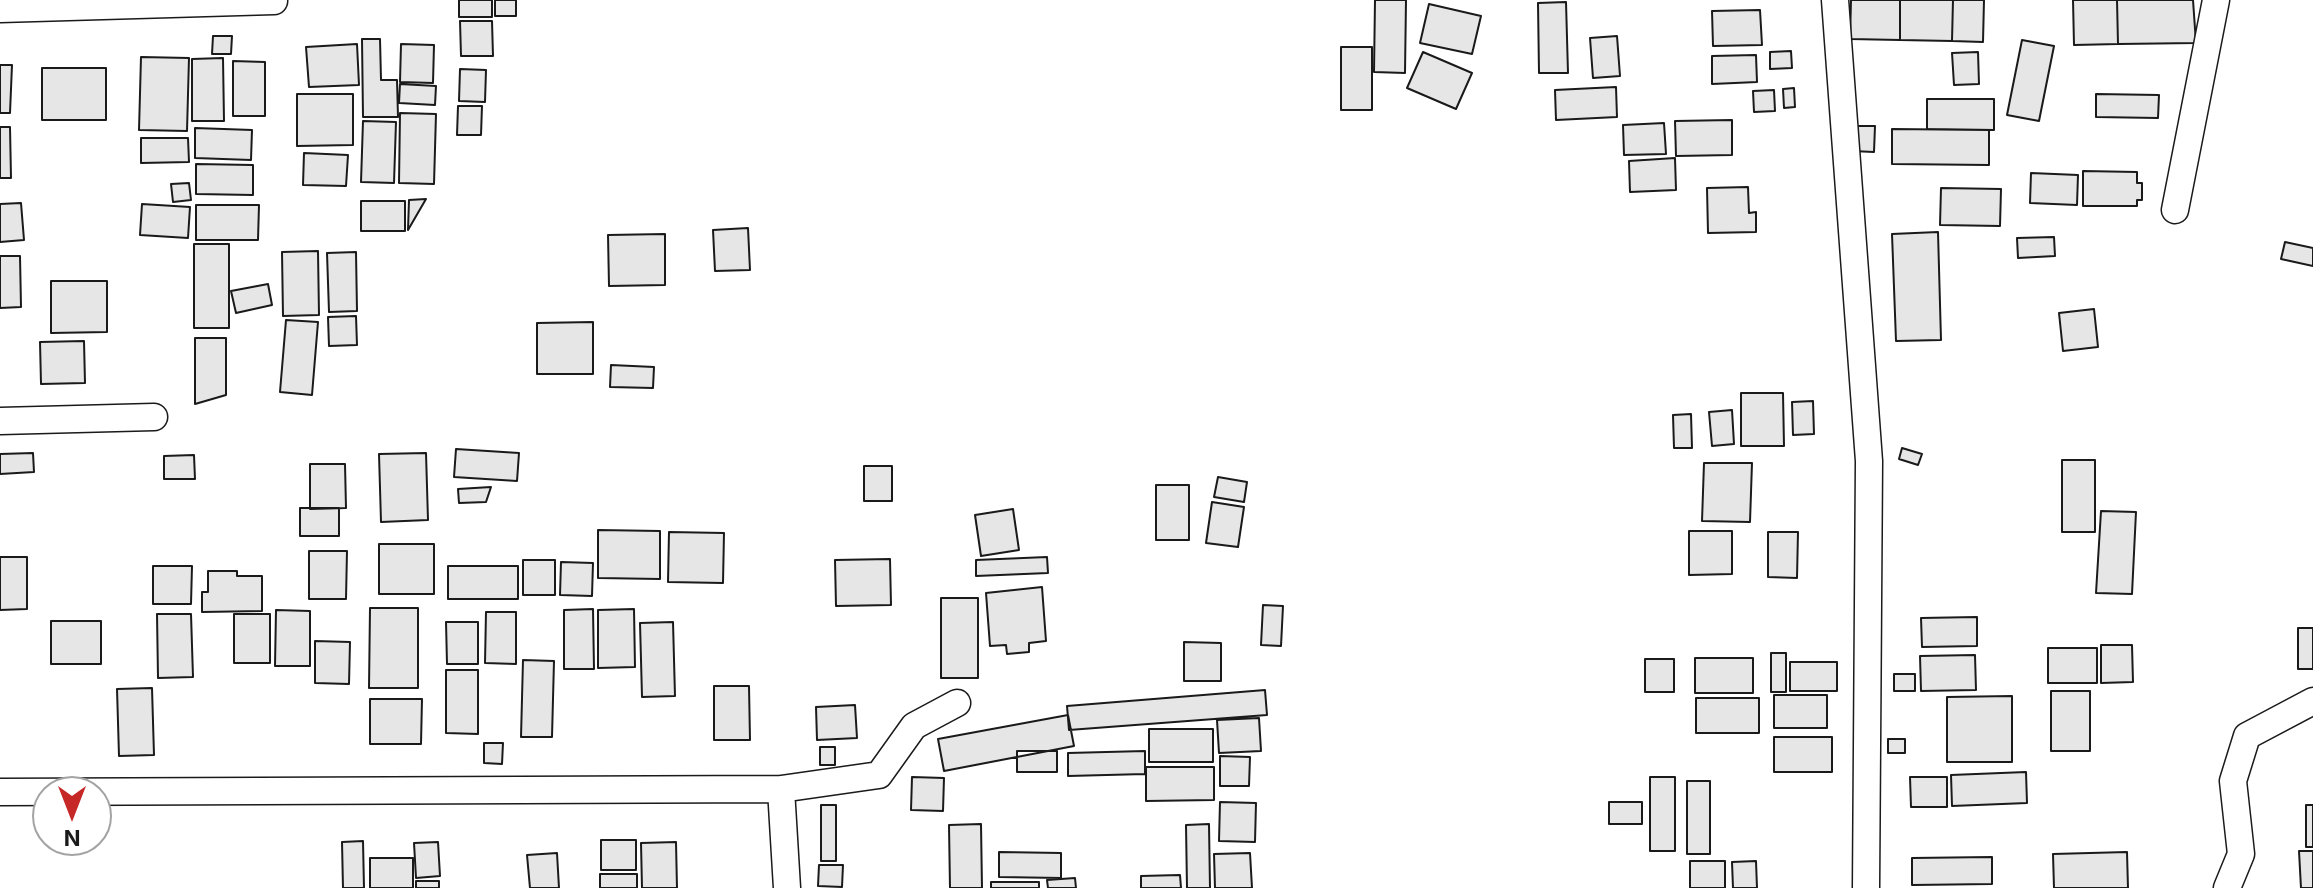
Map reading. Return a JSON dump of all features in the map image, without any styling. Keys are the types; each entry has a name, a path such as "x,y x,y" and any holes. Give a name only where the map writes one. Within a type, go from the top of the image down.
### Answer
{"street":[{"path":"1835,0 1869,461 1866,888"},
{"path":"2175,210 2216,0"},
{"path":"0,9 274,1"},
{"path":"0,421 154,417"},
{"path":"2227,888 2241,854 2233,781 2247,736 2313,701"},
{"path":"0,792 781,789 879,775 914,726 957,703"},
{"path":"781,789 787,888"}],"building":[{"path":"459,0 492,0 492,17 459,17"},
{"path":"495,0 516,0 516,16 495,16"},
{"path":"1375,0 1406,0 1405,73 1374,72"},
{"path":"1851,0 1900,0 1900,40 1850,39"},
{"path":"1900,0 1953,0 1952,41 1900,40"},
{"path":"1953,0 1984,0 1983,42 1952,41"},
{"path":"2073,0 2117,0 2118,44 2074,45"},
{"path":"2117,0 2193,0 2196,43 2118,44"},
{"path":"1566,2 1568,73 1539,73 1538,3"},
{"path":"1429,4 1481,16 1472,54 1420,43"},
{"path":"1760,10 1762,45 1713,46 1712,11"},
{"path":"460,21 492,21 493,56 461,56"},
{"path":"213,36 232,36 231,54 212,54"},
{"path":"1617,36 1620,76 1593,78 1590,38"},
{"path":"362,39 380,39 381,80 397,80 398,117 363,117"},
{"path":"2022,40 2054,46 2039,121 2007,115"},
{"path":"357,44 359,85 309,87 306,47"},
{"path":"401,44 434,45 433,83 400,82"},
{"path":"1341,47 1372,47 1372,110 1341,110"},
{"path":"1791,51 1792,68 1770,69 1770,52"},
{"path":"1423,52 1472,73 1456,109 1407,88"},
{"path":"1978,52 1979,84 1954,85 1952,53"},
{"path":"1756,55 1757,82 1712,84 1712,56"},
{"path":"141,57 189,58 187,131 139,130"},
{"path":"223,58 224,121 192,121 192,59"},
{"path":"233,61 265,62 265,116 233,116"},
{"path":"0,65 12,65 10,113 0,113"},
{"path":"42,68 106,68 106,120 42,120"},
{"path":"460,69 486,70 485,102 459,101"},
{"path":"400,84 436,86 435,105 399,103"},
{"path":"1616,87 1617,117 1556,120 1555,90"},
{"path":"1794,88 1795,107 1784,108 1783,89"},
{"path":"1774,90 1775,111 1754,112 1753,91"},
{"path":"297,94 353,94 353,145 297,146"},
{"path":"2096,94 2159,95 2158,118 2096,117"},
{"path":"1927,99 1994,99 1994,130 1927,129"},
{"path":"458,106 482,106 481,135 457,135"},
{"path":"400,113 436,114 434,184 399,183"},
{"path":"1732,120 1732,155 1676,156 1675,121"},
{"path":"363,121 396,122 394,183 361,182"},
{"path":"1664,123 1666,154 1624,155 1623,125"},
{"path":"1853,126 1875,126 1874,152 1852,151"},
{"path":"0,127 10,127 11,178 0,178"},
{"path":"195,128 252,130 251,160 195,158"},
{"path":"1892,129 1989,130 1989,165 1892,164"},
{"path":"141,138 188,138 189,162 141,163"},
{"path":"304,153 348,155 346,186 303,185"},
{"path":"1675,158 1676,190 1630,192 1629,161"},
{"path":"196,164 253,165 253,195 196,194"},
{"path":"2083,171 2137,172 2137,183 2142,183 2142,200 2137,200 2137,206 2083,206"},
{"path":"2031,173 2078,175 2077,205 2030,203"},
{"path":"189,183 191,200 173,202 171,184"},
{"path":"1748,187 1749,213 1756,212 1756,232 1708,233 1707,188"},
{"path":"1941,188 2001,189 2000,226 1940,225"},
{"path":"426,199 408,230 409,200"},
{"path":"361,201 405,201 405,231 361,231"},
{"path":"21,203 24,240 0,242 0,204"},
{"path":"142,204 190,207 188,238 140,235"},
{"path":"196,205 259,205 258,240 196,240"},
{"path":"748,228 750,270 715,271 713,230"},
{"path":"1938,232 1941,340 1896,341 1892,234"},
{"path":"665,234 665,285 609,286 608,235"},
{"path":"2054,237 2055,256 2018,258 2017,238"},
{"path":"2285,242 2313,248 2313,266 2281,259"},
{"path":"194,244 229,244 229,328 194,328"},
{"path":"318,251 319,315 283,316 282,252"},
{"path":"356,252 357,311 329,312 327,253"},
{"path":"0,256 20,256 21,307 0,308"},
{"path":"51,281 107,281 107,332 51,333"},
{"path":"268,284 272,305 236,313 231,291"},
{"path":"2094,309 2098,347 2063,351 2059,313"},
{"path":"356,316 357,345 329,346 328,317"},
{"path":"286,320 318,322 312,395 280,392"},
{"path":"593,322 593,374 537,374 537,323"},
{"path":"195,338 226,338 226,395 195,404"},
{"path":"84,341 85,383 41,384 40,342"},
{"path":"611,365 654,367 653,388 610,387"},
{"path":"1741,393 1783,393 1784,446 1741,446"},
{"path":"1813,401 1814,434 1793,435 1792,402"},
{"path":"1732,410 1734,444 1712,446 1709,412"},
{"path":"1691,414 1692,448 1674,448 1673,415"},
{"path":"1902,448 1922,454 1918,465 1899,459"},
{"path":"456,449 519,453 517,481 454,477"},
{"path":"33,453 34,472 0,474 0,454"},
{"path":"426,453 428,520 381,522 379,454"},
{"path":"194,455 195,479 164,479 164,456"},
{"path":"2062,460 2095,460 2095,532 2062,532"},
{"path":"1704,463 1752,463 1750,522 1702,521"},
{"path":"310,464 345,464 346,508 310,509"},
{"path":"864,466 892,466 892,501 864,501"},
{"path":"1218,477 1247,482 1244,502 1214,497"},
{"path":"1156,485 1189,485 1189,540 1156,540"},
{"path":"491,487 486,502 459,503 458,489"},
{"path":"1212,502 1244,507 1238,547 1206,543"},
{"path":"300,508 339,508 339,536 300,536"},
{"path":"1013,509 1019,550 981,556 975,515"},
{"path":"2101,511 2136,512 2132,594 2096,593"},
{"path":"598,530 660,531 660,579 598,578"},
{"path":"1689,531 1732,531 1732,574 1689,575"},
{"path":"669,532 724,533 723,583 668,582"},
{"path":"1768,532 1798,532 1797,578 1768,577"},
{"path":"379,544 434,544 434,594 379,594"},
{"path":"309,551 347,551 346,599 309,599"},
{"path":"0,557 27,557 27,609 0,610"},
{"path":"1047,557 1048,573 976,576 976,560"},
{"path":"890,559 891,605 836,606 835,560"},
{"path":"523,560 555,560 555,595 523,595"},
{"path":"561,562 593,563 592,596 560,595"},
{"path":"153,566 192,566 191,604 153,604"},
{"path":"448,566 518,566 518,599 448,599"},
{"path":"208,571 237,571 237,576 262,576 262,611 202,612 202,592 208,592"},
{"path":"1042,587 1046,641 1029,643 1029,652 1007,654 1006,645 990,646 986,593"},
{"path":"941,598 978,598 978,678 941,678"},
{"path":"1263,605 1283,606 1281,646 1261,645"},
{"path":"370,608 418,608 418,688 369,688"},
{"path":"593,609 594,669 564,669 564,610"},
{"path":"634,609 635,667 598,668 598,610"},
{"path":"276,610 310,611 310,666 275,666"},
{"path":"486,612 516,612 516,664 485,663"},
{"path":"157,614 191,614 193,677 158,678"},
{"path":"234,614 270,614 270,663 234,663"},
{"path":"1977,617 1977,646 1922,647 1921,618"},
{"path":"51,621 101,621 101,664 51,664"},
{"path":"446,622 478,622 478,664 447,664"},
{"path":"673,622 675,696 642,697 640,623"},
{"path":"2298,628 2313,628 2313,669 2298,669"},
{"path":"315,641 350,642 349,684 315,683"},
{"path":"1184,642 1221,643 1221,681 1184,681"},
{"path":"2101,645 2132,645 2133,682 2101,683"},
{"path":"2048,648 2097,648 2097,683 2048,683"},
{"path":"1771,653 1786,653 1786,692 1771,692"},
{"path":"1975,655 1976,690 1921,691 1920,656"},
{"path":"1695,658 1753,658 1753,693 1695,693"},
{"path":"1645,659 1674,659 1674,692 1645,692"},
{"path":"523,660 554,661 552,737 521,737"},
{"path":"1790,662 1837,662 1837,691 1790,691"},
{"path":"446,670 478,670 478,734 446,733"},
{"path":"1894,674 1915,674 1915,691 1894,691"},
{"path":"714,686 749,686 750,740 714,740"},
{"path":"152,688 154,755 119,756 117,689"},
{"path":"1265,690 1267,715 1069,730 1067,706"},
{"path":"2051,691 2090,691 2090,751 2051,751"},
{"path":"1774,695 1827,695 1827,728 1774,728"},
{"path":"2012,696 2012,762 1947,762 1947,697"},
{"path":"1696,698 1759,698 1759,733 1696,733"},
{"path":"370,699 422,699 421,744 370,744"},
{"path":"855,705 857,738 817,740 816,707"},
{"path":"1068,715 1074,746 944,771 938,739"},
{"path":"1259,718 1261,751 1219,753 1217,720"},
{"path":"1149,729 1213,729 1213,762 1149,762"},
{"path":"1774,737 1832,737 1832,772 1774,772"},
{"path":"1888,739 1905,739 1905,753 1888,753"},
{"path":"484,743 503,743 502,764 484,763"},
{"path":"820,747 835,747 835,765 820,765"},
{"path":"1017,751 1057,751 1057,772 1017,772"},
{"path":"1145,751 1145,774 1068,776 1068,753"},
{"path":"1220,756 1250,757 1249,786 1220,786"},
{"path":"1146,767 1214,767 1214,800 1146,801"},
{"path":"2026,772 2027,803 1952,806 1951,775"},
{"path":"912,777 944,778 943,811 911,810"},
{"path":"1650,777 1675,777 1675,851 1650,851"},
{"path":"1910,777 1947,777 1947,807 1911,807"},
{"path":"1687,781 1710,781 1710,854 1687,854"},
{"path":"1220,802 1256,803 1255,842 1219,841"},
{"path":"1609,802 1642,802 1642,824 1609,824"},
{"path":"821,805 836,805 836,861 821,861"},
{"path":"2306,805 2313,805 2313,847 2306,847"},
{"path":"981,824 982,888 950,888 949,825"},
{"path":"1209,824 1210,888 1187,888 1186,825"},
{"path":"601,840 636,840 636,870 601,870"},
{"path":"363,841 364,888 343,888 342,842"},
{"path":"438,842 440,876 416,878 414,843"},
{"path":"676,842 677,888 642,888 641,843"},
{"path":"2299,851 2313,851 2313,888 2301,888"},
{"path":"999,852 1061,853 1061,878 999,877"},
{"path":"2127,852 2128,888 2054,888 2053,854"},
{"path":"557,853 559,888 530,888 527,855"},
{"path":"1250,853 1252,888 1215,888 1214,854"},
{"path":"1992,857 1992,884 1912,885 1912,858"},
{"path":"370,858 413,858 413,888 370,888"},
{"path":"1690,861 1725,861 1725,888 1690,888"},
{"path":"1756,861 1757,888 1733,888 1732,862"},
{"path":"819,865 843,865 842,887 818,886"},
{"path":"600,874 637,874 637,888 600,888"},
{"path":"1180,875 1181,888 1141,888 1141,876"},
{"path":"1075,878 1076,888 1048,888 1047,880"},
{"path":"416,881 439,881 439,888 416,888"},
{"path":"991,882 1039,882 1039,888 991,888"}]}
